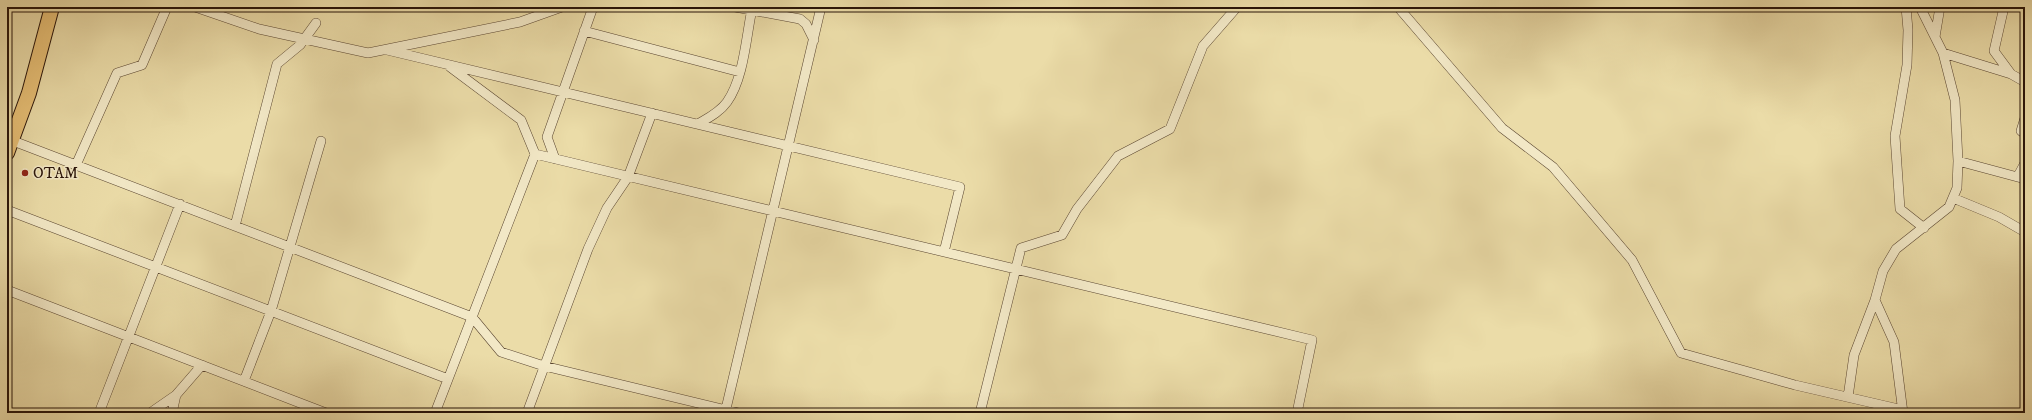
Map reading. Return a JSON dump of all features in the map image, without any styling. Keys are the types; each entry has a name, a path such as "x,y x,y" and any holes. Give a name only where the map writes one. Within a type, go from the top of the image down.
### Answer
{"main road":[{"path":"9,144 29,93 52,7"}],"street":[{"path":"76,165 117,73 142,65 167,7"},
{"path":"196,7 259,30 368,53 520,22 562,7"},
{"path":"555,159 547,137 593,7"},
{"path":"735,7 800,19 806,24 814,40"},
{"path":"725,411 821,7"},
{"path":"980,413 1014,269 1021,248 1062,235 1077,209 1118,156 1170,129 1203,46 1237,7"},
{"path":"1398,7 1502,128 1553,167 1632,260 1681,353 1795,385 1903,411 1894,342 1874,300"},
{"path":"1906,7 1908,30 1906,65 1895,136 1900,209 1924,228"},
{"path":"1848,397 1854,355 1883,271 1896,249 1949,207 1958,188 1955,100 1943,53 1920,7"},
{"path":"1935,37 1940,7"},
{"path":"2004,7 1994,51 2011,74"},
{"path":"698,124 712,116 727,102 734,90 740,72 752,9"},
{"path":"235,226 277,64 300,45 316,23"},
{"path":"584,32 740,72"},
{"path":"387,50 960,187 944,252"},
{"path":"1943,53 2011,74 2025,82"},
{"path":"435,413 535,154 521,120 447,64"},
{"path":"527,413 588,249 607,208 628,177 652,113"},
{"path":"2025,118 2021,132 2025,134"},
{"path":"244,381 271,311 321,141"},
{"path":"9,144 76,165 472,317 501,352 544,366 725,411 739,413"},
{"path":"535,154 1312,340 1298,413"},
{"path":"1958,161 2021,178 2025,164"},
{"path":"1953,198 1999,217 2025,232"},
{"path":"99,413 180,204"},
{"path":"7,210 448,379"},
{"path":"7,290 326,413"},
{"path":"150,413 176,395 202,365"},
{"path":"172,413 176,395"}],"place":[{"name":"OTAM","path":"25,173"}]}
